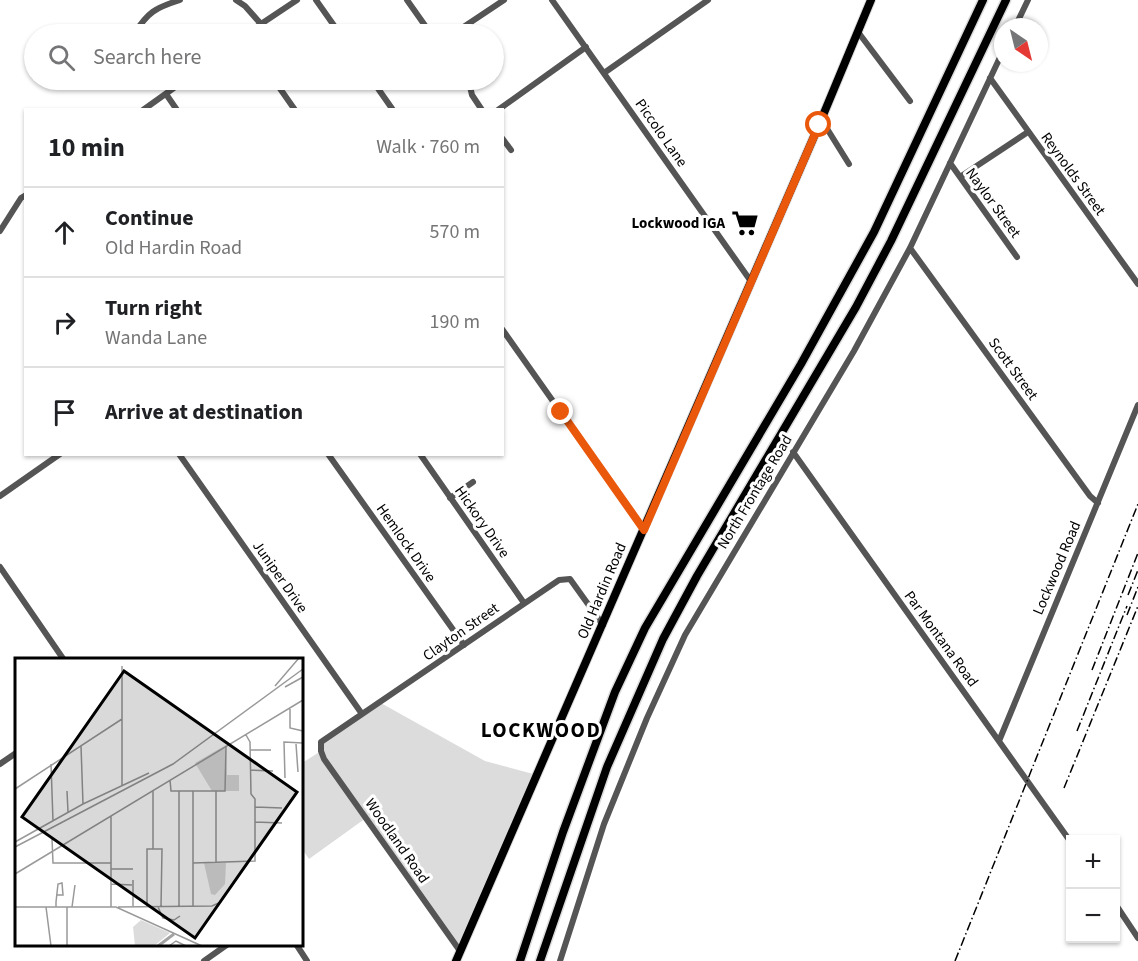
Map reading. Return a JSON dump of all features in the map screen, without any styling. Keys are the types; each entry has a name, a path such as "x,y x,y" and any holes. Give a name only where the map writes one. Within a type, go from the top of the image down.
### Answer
{"highway":[{"path":"520,961 589,760 615,692 645,628 801,364 874,232 983,0"},
{"path":"540,961 607,767 663,639 697,576 861,298 891,241 1006,0"}],"main road":[{"name":"Old Hardin Road","path":"456,961 871,0"}],"street":[{"path":"141,24 146,16 159,6 180,0"},
{"path":"236,0 261,24 297,0"},
{"path":"316,0 333,24"},
{"path":"407,0 424,24"},
{"path":"468,24 504,0"},
{"name":"Piccolo Lane","path":"552,0 750,280"},
{"path":"604,73 708,0"},
{"path":"1019,18 1028,0"},
{"path":"858,32 910,101"},
{"path":"501,108 585,47"},
{"name":"North Frontage Road","path":"560,961 604,824 647,718 685,635 854,351 910,248 994,70"},
{"name":"Reynolds Street","path":"990,78 1138,284"},
{"path":"146,108 171,90"},
{"path":"281,90 294,108"},
{"path":"379,90 392,108"},
{"path":"471,90 481,108"},
{"path":"166,94 176,108"},
{"path":"821,119 849,164"},
{"path":"960,177 1028,132"},
{"path":"504,141 511,150"},
{"name":"Naylor Street","path":"950,163 1017,257"},
{"path":"0,231 24,196"},
{"name":"Scott Street","path":"910,248 1090,496 1098,503"},
{"path":"504,332 644,530"},
{"name":"Lockwood Road","path":"999,741 1138,405"},
{"name":"Par Montana Road","path":"793,452 1067,835"},
{"path":"0,496 57,456"},
{"name":"Juniper Drive","path":"180,456 362,714"},
{"name":"Hemlock Drive","path":"329,456 464,645"},
{"name":"Hickory Drive","path":"421,456 524,603"},
{"path":"450,498 473,482"},
{"path":"0,567 63,658"},
{"name":"Clayton Street","path":"321,742 559,580 570,579 603,625"},
{"name":"Woodland Road","path":"321,742 324,759 460,951"},
{"path":"0,764 15,754"},
{"path":"1120,911 1138,938"},
{"path":"204,961 226,946"},
{"path":"297,946 307,961"}],"shaded area":[{"path":"379,702 485,761 537,775 460,951 366,818 309,859 303,850 303,762 321,751 321,742"}],"railway":[{"path":"955,961 1138,504"},
{"path":"1092,670 1138,553"},
{"path":"1128,595 1138,570"},
{"path":"1127,615 1138,587"},
{"path":"1077,731 1127,606"},
{"path":"1064,788 1138,606"}],"place":[{"name":"Lockwood IGA","path":"745,223"}],"district":[{"name":"LOCKWOOD","path":"541,730"}],"route":[{"path":"561,412 644,530 750,280 819,125"}]}
